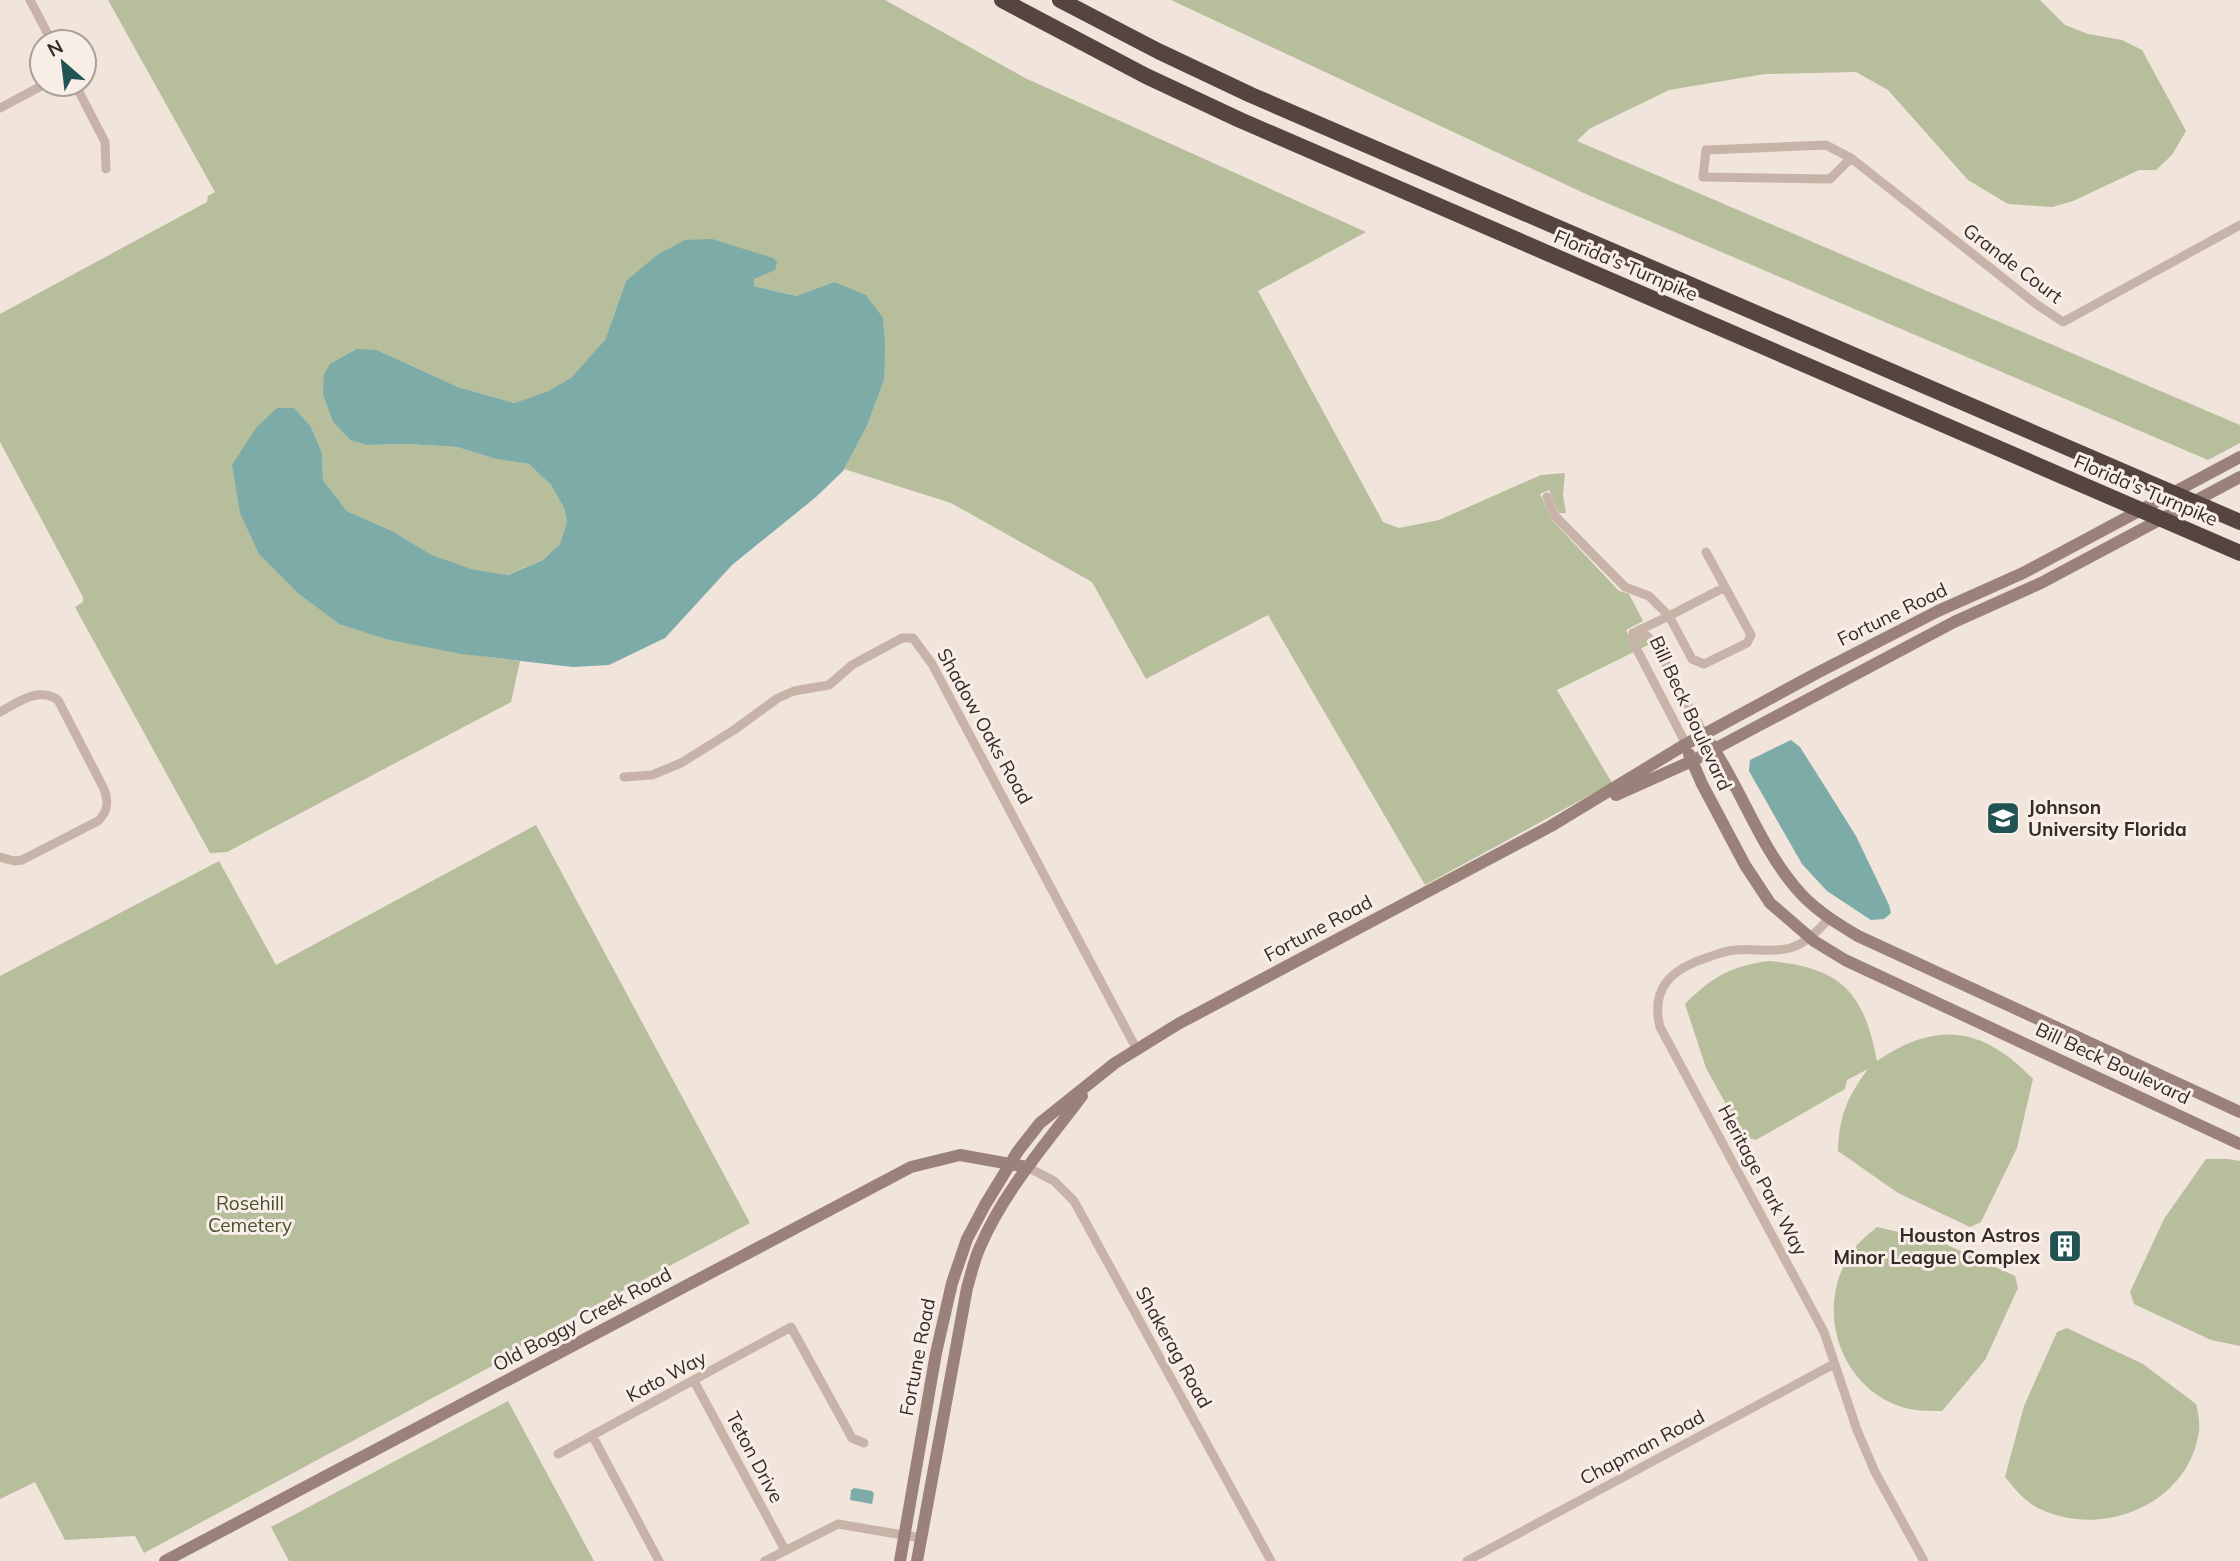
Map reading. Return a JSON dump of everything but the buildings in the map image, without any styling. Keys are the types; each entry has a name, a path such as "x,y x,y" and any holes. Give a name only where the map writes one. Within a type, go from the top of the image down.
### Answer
{"highway":[{"name":"Florida's Turnpike","path":"1002,0 1146,76 1240,120 2240,554"},
{"name":"Florida's Turnpike","path":"1060,0 1251,95 2240,523"}],"main road":[{"name":"Fortune Road","path":"900,1561 936,1353 952,1283 973,1228 1010,1164 1040,1123 1136,1048 1181,1022 1567,817 1686,744 1817,673 1938,611 2023,573 2240,457"},
{"name":"Fortune Road","path":"1567,817 1692,761 1954,622 2041,583 2240,477"},
{"name":"Bill Beck Boulevard","path":"1704,734 1770,850 1795,888 1829,919 1858,936 2240,1112"},
{"name":"Bill Beck Boulevard","path":"1686,744 1745,865 1770,903 1810,937 1845,960 2240,1144"},
{"name":"Fortune Road","path":"917,1561 967,1288 979,1248 1027,1167 1092,1082"},
{"name":"Old Boggy Creek Road","path":"165,1561 911,1167 960,1154 1027,1167"}],"street":[{"path":"30,0 45,28"},
{"path":"0,108 28,93"},
{"path":"82,98 105,142 106,169"},
{"name":"Grande Court","path":"1851,158 1830,179 1703,177 1706,150 1826,145 1851,158 2036,304 2063,322 2240,225"},
{"path":"1547,497 1555,516 1625,587 1649,596 1669,616 1692,659 1704,664 1746,643 1752,635 1706,552"},
{"path":"1633,633 1725,587"},
{"name":"Bill Beck Boulevard","path":"1686,744 1634,644 1633,633 1647,636 1655,644 1704,734"},
{"name":"Shadow Oaks Road","path":"624,777 652,775 681,763 778,698 794,691 829,685 852,665 902,638 913,638 932,664 1136,1048"},
{"path":"1817,673 1825,690"},
{"path":"0,712 34,695 48,695 58,700 104,789 107,804 104,816 98,821 22,860 14,862 0,857"},
{"name":"Heritage Park Way","path":"1829,919 1810,937 1790,948 1733,950 1695,961 1675,972 1661,990 1656,1008 1660,1027 1824,1332 1857,1430 1875,1472 1924,1561"},
{"name":"Shakerag Road","path":"1027,1167 1054,1181 1074,1201 1270,1561"},
{"name":"Kato Way","path":"558,1454 791,1327 852,1438 864,1443"},
{"name":"Chapman Road","path":"1467,1561 1834,1364"},
{"name":"Teton Drive","path":"694,1381 785,1550"},
{"path":"592,1435 659,1561"},
{"path":"765,1561 838,1524 921,1538"}],"green space":[{"path":"108,0 885,0 1025,78 1366,232 1258,291 1383,522 1399,528 1439,520 1541,475 1565,473 1563,495 1566,513 1559,513 1549,490 1540,494 1552,520 1619,591 1629,594 1643,621 1626,630 1631,640 1648,631 1654,642 1557,690 1612,783 1425,885 1268,615 1146,679 1092,582 951,503 844,469 867,426 884,380 883,318 834,282 796,296 754,286 754,279 769,271 626,281 605,340 593,356 572,377 550,391 514,403 458,387 377,350 323,395 333,422 350,440 367,445 457,447 496,459 529,464 551,485 564,508 567,522 560,544 543,560 507,575 472,569 432,555 392,531 347,511 323,480 322,453 311,427 341,625 430,647 520,661 511,702 227,852 210,853 75,607 83,602 83,597 0,442 0,314 207,202 208,196 215,192"},
{"path":"1171,0 2040,0 2065,25 2088,34 2122,40 2142,50 2186,131 2172,155 2156,170 2139,170 2073,201 2052,207 2008,204 1968,180 1888,90 1856,72 1765,74 1669,90 1589,129 1577,141 2240,425 2240,443 2208,460 1588,195"},
{"name":"Rosehill Cemetery","path":"536,825 750,1223 523,1344 505,1359 144,1553 135,1536 65,1540 35,1482 0,1499 0,976 219,861 276,965"},
{"path":"1769,961 1814,969 1845,987 1865,1017 1877,1061 1920,1039 1959,1035 1996,1048 2033,1079 2017,1148 1981,1222 1970,1227 1898,1193 1838,1151 1840,1127 1846,1107 1868,1069 1847,1080 1845,1089 1756,1140 1744,1137 1706,1068 1685,1004 1723,974"},
{"path":"2206,1159 2240,1161 2240,1346 2211,1340 2134,1304 2130,1292 2164,1219"},
{"path":"1877,1227 1941,1242 2015,1276 2018,1288 1985,1360 1942,1411 1904,1408 1879,1396 1848,1364 1839,1344 1834,1301 1839,1279 1854,1249"},
{"path":"2067,1328 2143,1364 2196,1404 2199,1431 2192,1457 2179,1478 2161,1496 2139,1509 2115,1517 2090,1520 2065,1517 2040,1509 2025,1499 2005,1477 2024,1406 2057,1332"},
{"path":"508,1401 594,1561 289,1561 271,1527"}],"water":[{"path":"712,239 773,258 777,262 775,270 754,279 754,286 796,296 834,282 866,295 883,318 884,380 867,426 843,471 816,497 732,565 665,638 609,665 573,667 462,654 390,640 341,625 299,594 259,554 240,513 232,465 256,428 277,408 294,408 311,427 322,453 323,480 347,511 392,531 432,555 472,569 508,575 543,560 560,544 567,522 564,508 551,485 529,464 496,459 457,447 367,445 350,440 333,422 323,395 324,374 330,364 357,349 377,350 458,387 514,403 549,391 572,377 605,340 626,281 657,255 685,240"},
{"path":"1791,740 1800,747 1856,836 1889,905 1891,913 1884,919 1871,920 1827,891 1802,864 1749,771 1750,760"},
{"path":"854,1488 872,1491 872,1504 850,1500 851,1490"}],"place":[{"name":"Johnson University Florida","path":"2003,818"},
{"name":"Houston Astros Minor League Complex","path":"2065,1246"}]}
